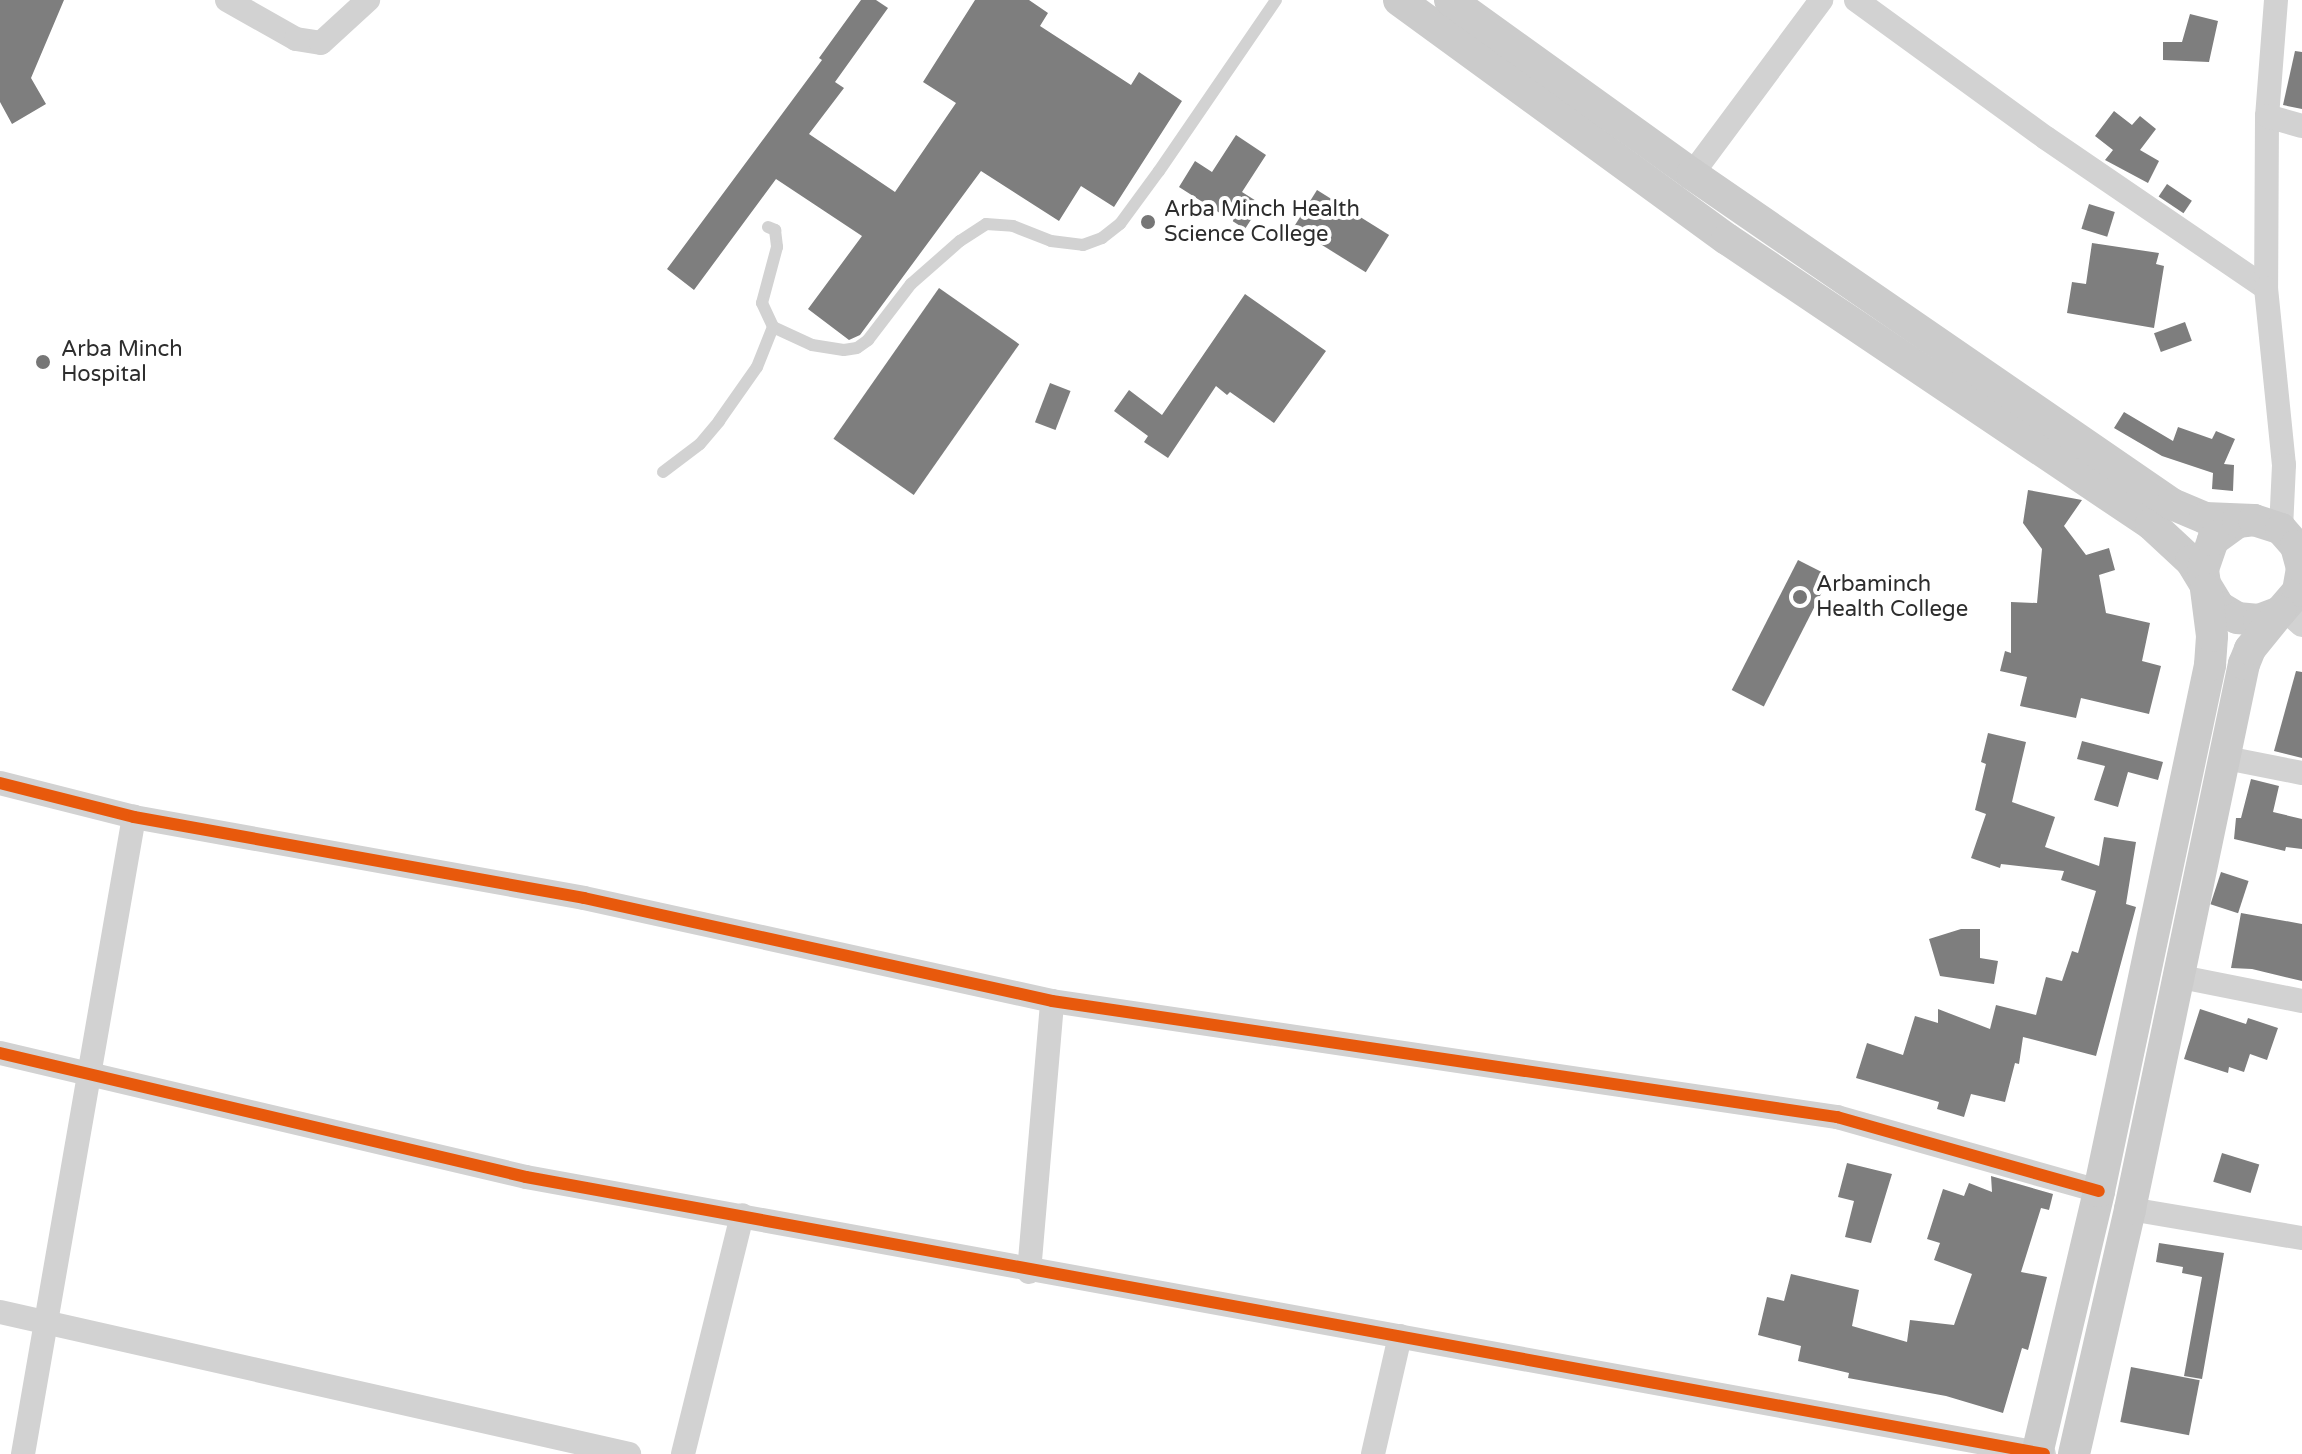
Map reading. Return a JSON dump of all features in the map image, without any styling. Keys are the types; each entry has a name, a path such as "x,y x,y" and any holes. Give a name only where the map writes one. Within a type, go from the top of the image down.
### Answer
{"main road":[{"path":"1399,0 1727,239 2151,524 2182,550 2219,607 2237,618 2259,620 2289,615"},
{"path":"1450,0 1692,174 2172,504 2205,518 2268,525 2296,546 2302,568 2289,615 2250,649 2244,664 2226,758 2176,976 2130,1209 2074,1454"},
{"path":"2039,1453 2099,1191 2210,665 2212,636 2203,569 2213,540 2238,522 2268,525"}],"street":[{"path":"227,0 296,39 321,43 368,0"},
{"path":"1692,174 1821,0"},
{"path":"1856,0 2046,138 2266,288"},
{"path":"2268,525 2293,463 2266,288 2267,116 2276,0"},
{"path":"2267,116 2302,126"},
{"path":"2226,758 2302,773"},
{"path":"0,783 134,817 584,898 1052,1001 1837,1117 2099,1191"},
{"path":"23,1454 134,817"},
{"path":"2176,976 2302,1001"},
{"path":"1029,1272 1052,1001"},
{"path":"0,1053 526,1177 742,1215 1029,1272 1400,1336 2039,1453"},
{"path":"2130,1209 2302,1238"},
{"path":"683,1454 742,1215"},
{"path":"0,1312 48,1320 629,1454"},
{"path":"1373,1454 1400,1336"}],"lane":[{"path":"768,227 775,230 777,247 762,303 773,327 812,345 844,350 857,348 868,340 911,284 960,241 986,224 1013,226 1051,241 1083,245 1102,238 1120,224 1276,0"},
{"path":"663,472 700,444 719,421 757,367 773,327"}],"building":[{"path":"0,0 64,0 31,78 46,104 12,124 0,102"},
{"path":"861,0 876,0 888,8 835,82 844,88 809,134 895,192 956,103 923,82 975,0 1029,0 1048,13 1040,26 1131,85 1139,72 1182,101 1114,207 1081,186 1059,221 981,171 860,335 849,340 808,309 862,236 776,179 694,290 667,269 822,60 819,58"},
{"path":"2190,14 2218,21 2209,62 2163,60 2163,42 2182,42"},
{"path":"2295,51 2302,52 2302,109 2283,105"},
{"path":"2114,111 2132,125 2140,116 2156,129 2140,150 2159,161 2148,183 2105,160 2113,150 2095,136"},
{"path":"1236,135 1266,155 1242,192 1261,204 1245,229 1179,187 1195,161 1212,172"},
{"path":"2167,184 2192,201 2183,213 2159,196"},
{"path":"1317,190 1389,235 1366,272 1294,227"},
{"path":"2089,204 2115,212 2107,237 2081,229"},
{"path":"2092,243 2159,253 2156,264 2164,266 2154,328 2067,313 2072,282 2086,284"},
{"path":"939,288 1019,344 914,495 833,439"},
{"path":"1245,294 1326,351 1274,423 1230,392 1227,395 1216,386 1168,458 1144,442 1148,436 1114,411 1129,390 1162,415"},
{"path":"2185,322 2192,341 2161,352 2154,333"},
{"path":"1050,383 1071,391 1055,430 1035,422"},
{"path":"2124,412 2173,441 2178,427 2212,439 2216,431 2235,439 2224,464 2234,465 2233,491 2212,489 2213,473 2162,456 2114,428"},
{"path":"2028,490 2082,500 2064,526 2086,555 2109,548 2115,570 2099,575 2106,613 2150,623 2142,661 2161,666 2149,714 2081,698 2076,718 2020,706 2027,677 2000,671 2005,651 2011,653 2011,602 2037,603 2042,549 2023,523"},
{"path":"1798,560 1830,576 1764,706 1732,690"},
{"path":"2296,671 2302,672 2302,758 2274,751"},
{"path":"1988,733 2026,742 2012,802 2055,817 2045,847 2099,866 2104,837 2136,842 2126,904 2136,907 2096,1056 2023,1037 2019,1064 2015,1063 2005,1102 1971,1094 1964,1117 1937,1109 1939,1102 1856,1078 1867,1043 1903,1055 1915,1016 1938,1023 1938,1009 1990,1029 1996,1005 2036,1015 2046,977 2062,981 2072,951 2078,953 2096,891 2061,880 2064,871 2001,864 2000,868 1971,858 1986,814 1975,810 1986,764 1981,762"},
{"path":"2082,741 2163,762 2158,780 2128,772 2118,807 2094,800 2105,766 2077,759"},
{"path":"2251,779 2279,786 2273,812 2302,819 2302,849 2286,847 2285,851 2234,839 2236,818 2241,818"},
{"path":"2221,872 2249,881 2238,913 2210,904"},
{"path":"2241,913 2302,924 2302,981 2252,969 2231,968"},
{"path":"1961,929 1980,929 1980,958 1998,961 1994,984 1940,976 1929,939"},
{"path":"2200,1009 2246,1024 2248,1018 2278,1028 2267,1060 2250,1054 2244,1072 2229,1067 2228,1073 2184,1059"},
{"path":"2222,1153 2259,1164 2251,1193 2213,1182"},
{"path":"1847,1163 1892,1174 1871,1243 1845,1237 1854,1201 1838,1197"},
{"path":"1991,1176 2053,1194 2049,1210 2041,1208 2021,1272 2047,1277 2028,1350 2022,1348 2003,1413 1946,1396 1848,1378 1849,1373 1798,1361 1801,1346 1758,1335 1767,1297 1784,1301 1791,1274 1859,1290 1852,1326 1907,1342 1910,1320 1954,1325 1972,1274 1934,1260 1940,1243 1927,1239 1943,1189 1964,1196 1969,1183 1992,1192"},
{"path":"2159,1243 2224,1253 2202,1379 2184,1376 2202,1277 2182,1273 2183,1267 2156,1262"},
{"path":"2131,1367 2200,1380 2189,1435 2120,1422"}],"cycle path":[{"path":"0,783 134,817 584,898 1052,1001 1837,1117 2099,1191"},
{"path":"0,1053 526,1177 2044,1454"}],"place":[{"name":"Arba Minch Health Science College","path":"1148,222"},
{"name":"Arba Minch Hospital","path":"43,362"},
{"name":"Arbaminch Health College","path":"1800,597"}]}
